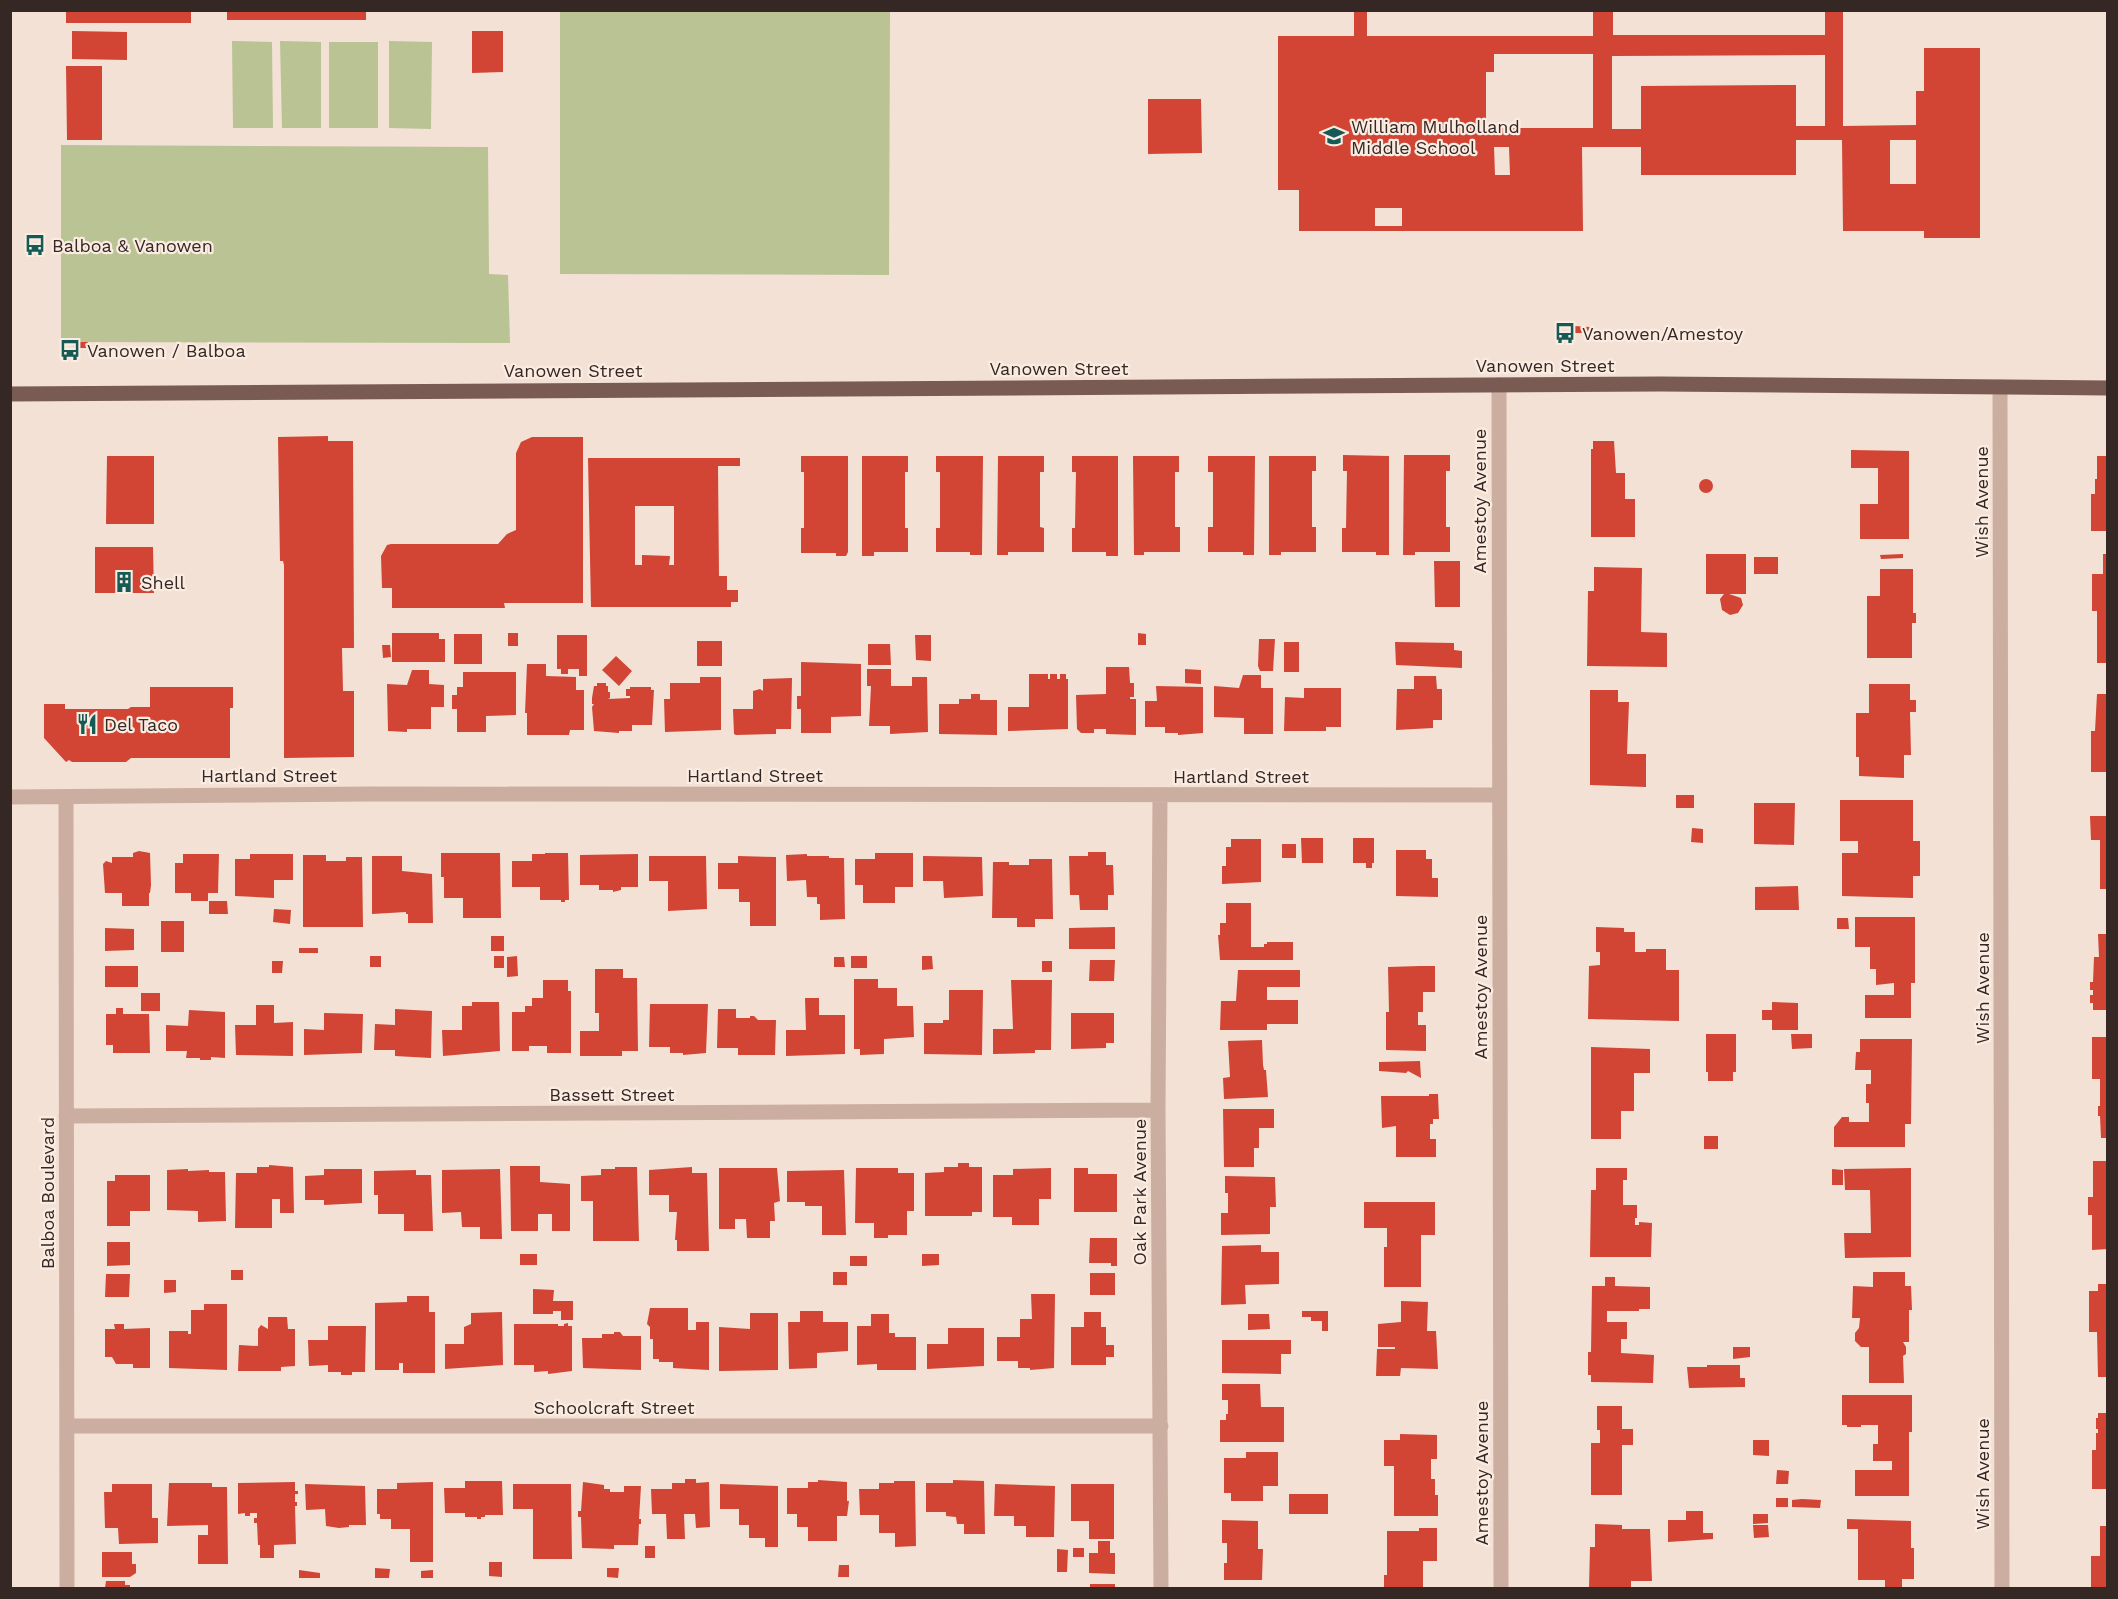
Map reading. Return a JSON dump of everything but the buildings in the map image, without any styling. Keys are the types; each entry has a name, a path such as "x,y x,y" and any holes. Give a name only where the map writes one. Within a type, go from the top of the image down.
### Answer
{"main road":[{"name":"Vanowen Street","path":"10,394 1660,384 2108,388"}],"street":[{"name":"Amestoy Avenue","path":"1499,385 1501,1588"},
{"name":"Wish Avenue","path":"2000,387 2002,1588"},
{"name":"Hartland Street","path":"10,797 333,794 1499,795"},
{"name":"Oak Park Avenue","path":"1160,795 1158,1110 1161,1588"},
{"name":"Balboa Boulevard","path":"66,797 67,1588"},
{"name":"Bassett Street","path":"66,1116 1158,1110"},
{"name":"Schoolcraft Street","path":"67,1426 1161,1426"}],"green space":[{"path":"560,11 890,11 889,275 560,274"},
{"path":"232,41 272,42 273,128 233,128"},
{"path":"280,41 321,42 321,128 282,128"},
{"path":"389,41 432,42 431,129 389,128"},
{"path":"329,42 378,42 378,128 329,128"},
{"path":"61,145 488,147 489,274 508,275 510,343 61,342"}],"place":[{"name":"William Mulholland Middle School","path":"1334,136"},
{"name":"Balboa & Vanowen","path":"35,245"},
{"name":"Vanowen/Amestoy","path":"1565,333"},
{"name":"Vanowen / Balboa","path":"70,350"},
{"name":"Shell","path":"124,582"},
{"name":"Del Taco","path":"87,724"}]}
